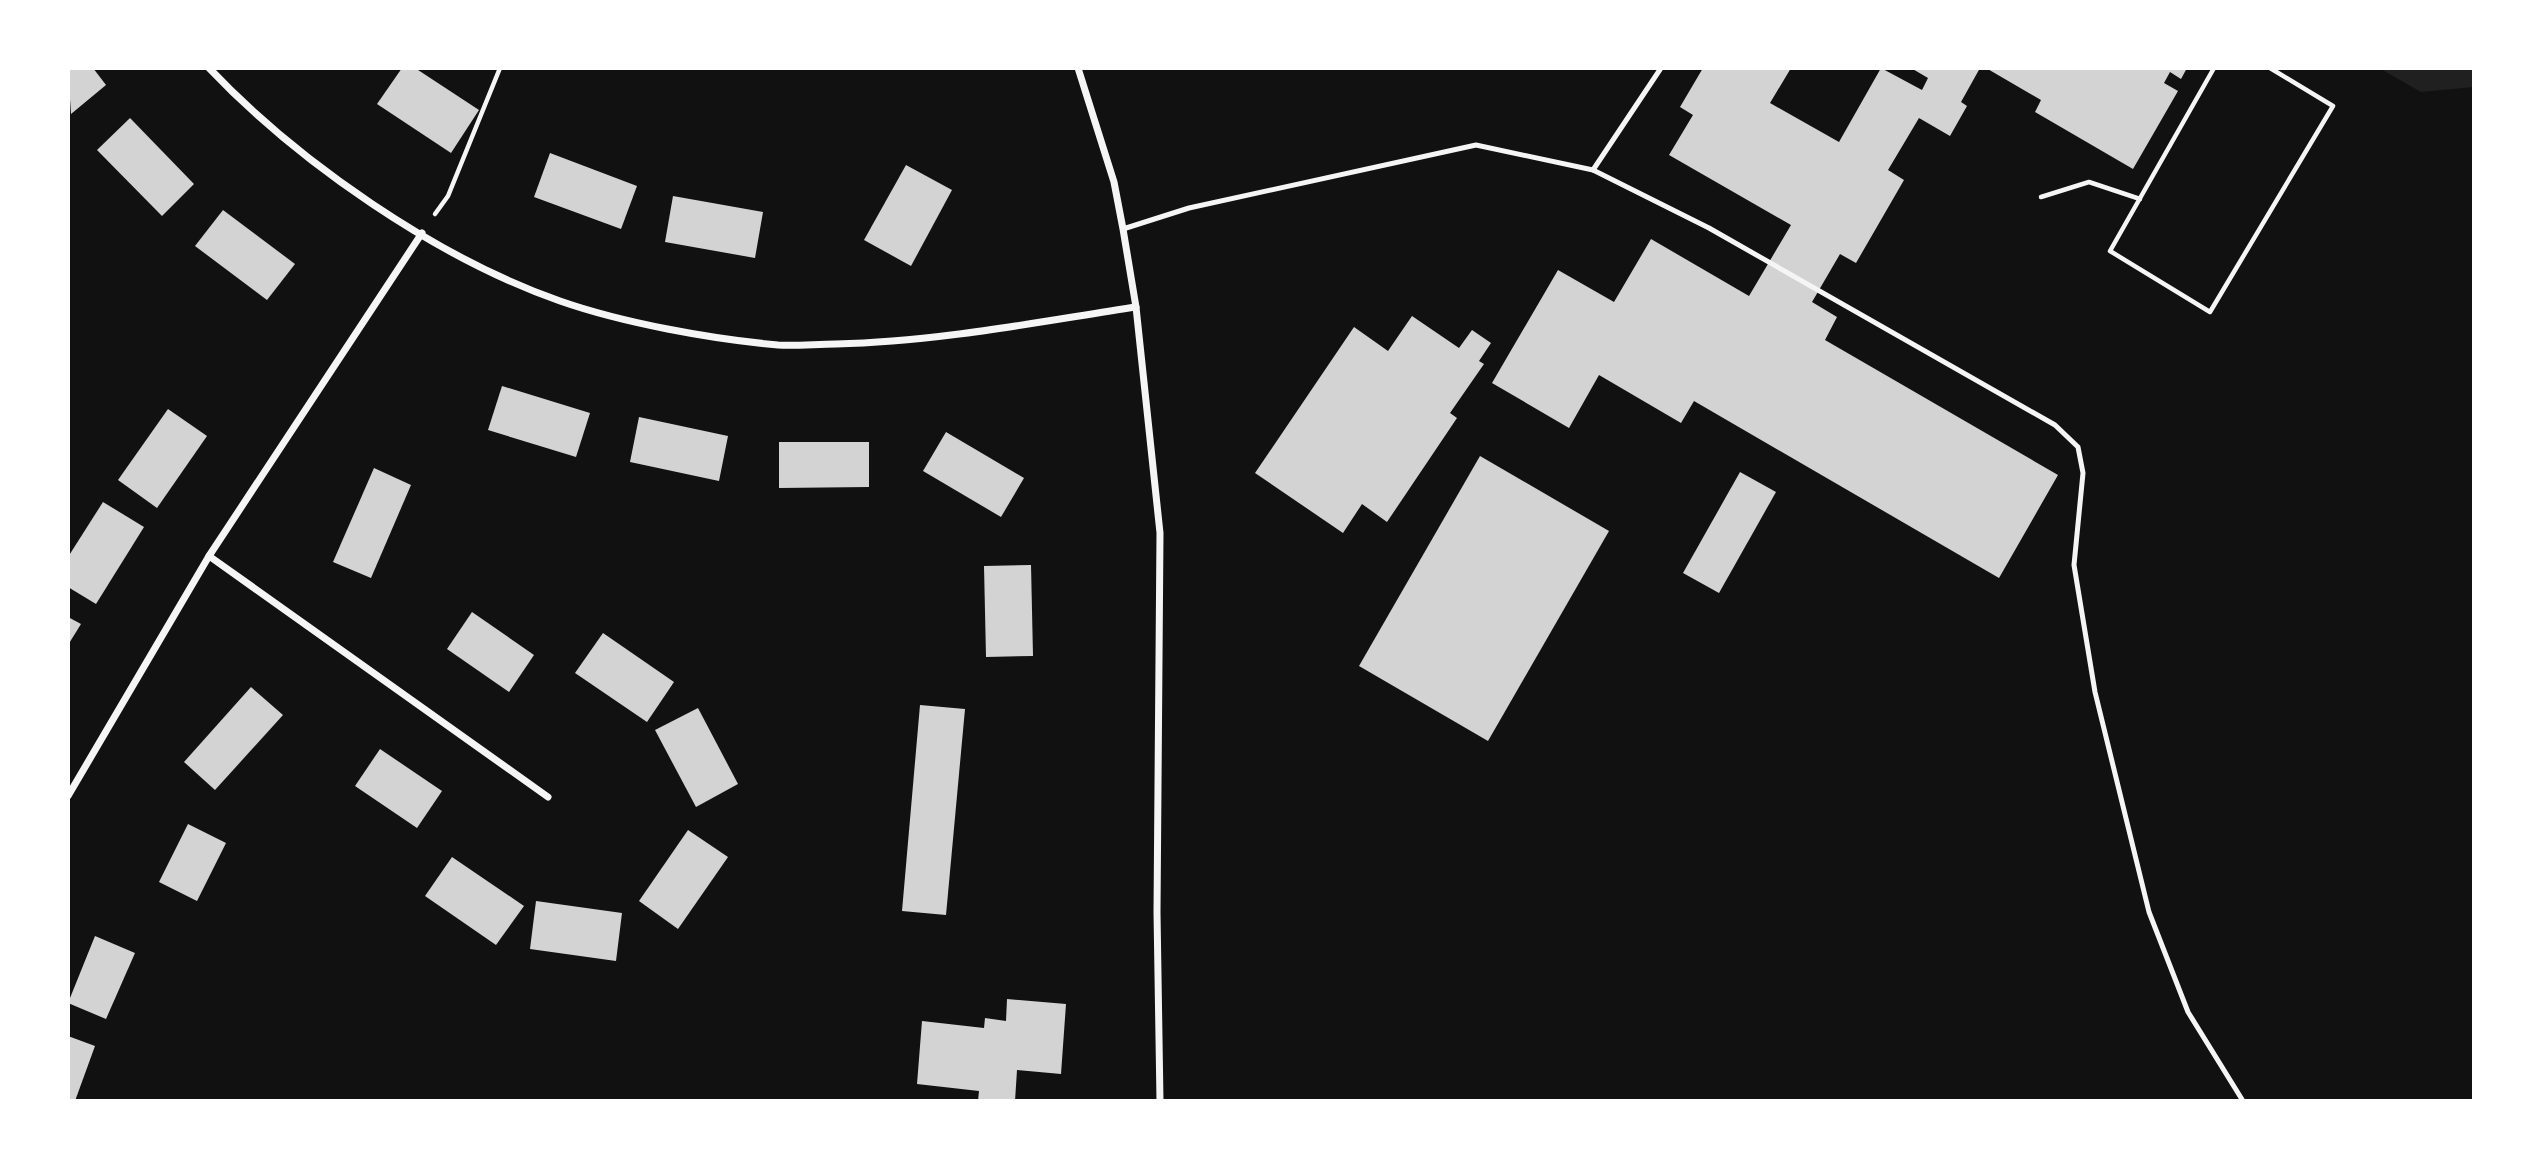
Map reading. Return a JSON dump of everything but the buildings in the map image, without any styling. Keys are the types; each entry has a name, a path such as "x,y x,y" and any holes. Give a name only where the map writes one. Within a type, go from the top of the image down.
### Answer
{"street":[{"path":"209,68 234,95 327,172 422,233 490,272 561,301 655,325 779,345 889,343 1136,307"},
{"path":"1078,68 1114,182 1123,229 1136,307 1160,533 1157,912 1160,1101"},
{"path":"68,796 209,556 422,233"},
{"path":"209,556 548,797"}],"lane":[{"path":"1592,170 1661,68"},
{"path":"1123,229 1189,208 1476,145 1592,170 1709,228 2055,425 2078,447 2083,473 2074,565 2095,692 2149,912 2188,1012 2244,1101"}],"path":[{"path":"422,233 448,196 500,68"},
{"path":"2214,68 2110,251 2210,312 2333,106 2270,68"},
{"path":"2041,197 2089,182 2140,199"}],"shaded area":[{"path":"2379,68 2474,68 2474,87 2421,92"}]}
